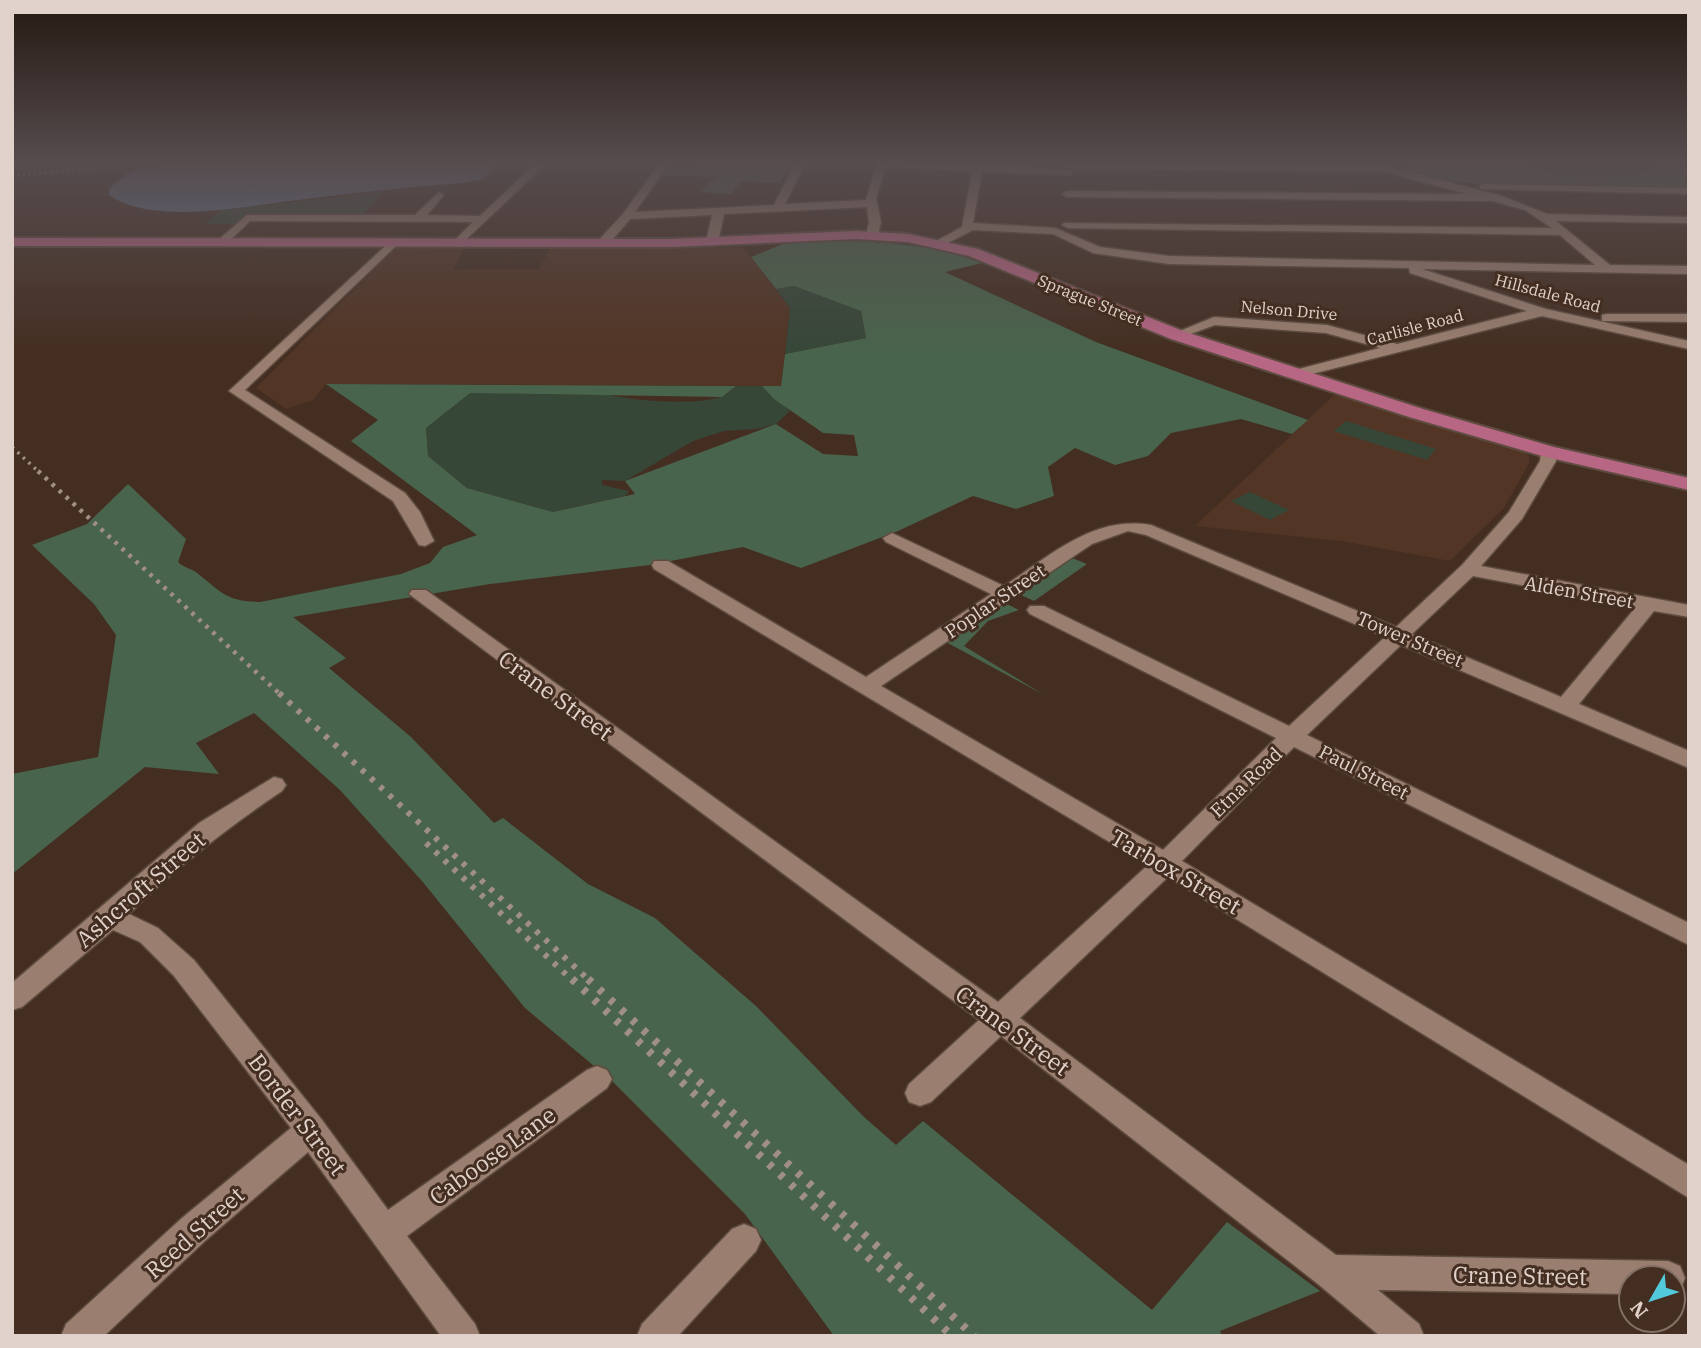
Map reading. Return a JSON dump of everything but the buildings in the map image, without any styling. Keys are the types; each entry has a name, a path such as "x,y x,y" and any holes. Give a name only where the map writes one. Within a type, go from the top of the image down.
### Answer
{"main road":[{"name":"Sprague Street","path":"12,242 602,244 872,236 940,243 987,257 1177,335 1296,374 1549,452 1689,484"}],"street":[{"path":"221,243 238,227"},
{"path":"458,243 475,227"},
{"path":"602,244 617,227"},
{"path":"712,242 715,227"},
{"path":"872,236 874,227"},
{"path":"940,243 967,227"},
{"path":"984,227 1055,231 1097,250 1169,260 1689,270"},
{"path":"1055,231 1064,227"},
{"path":"1203,227 1564,232"},
{"path":"1558,227 1608,269"},
{"path":"393,243 236,391 399,497 411,512 425,541"},
{"name":"Hillsdale Road","path":"1402,265 1542,312 1689,345"},
{"name":"Carlisle Road","path":"1296,374 1542,312"},
{"path":"1577,320 1689,318"},
{"name":"Nelson Drive","path":"1177,335 1214,321 1327,329 1398,349"},
{"name":"Etna Road","path":"920,1093 1164,865 1233,792 1469,569 1516,515 1548,461 1549,452"},
{"name":"Poplar Street","path":"866,686 1086,540 1128,526"},
{"name":"Tower Street","path":"1128,526 1151,530 1402,635 1689,760"},
{"path":"892,538 1005,594"},
{"name":"Tarbox Street","path":"661,565 1164,865 1263,921 1689,1183"},
{"name":"Alden Street","path":"1469,569 1689,611"},
{"name":"Crane Street","path":"419,594 998,1018 1331,1272 1617,1277"},
{"path":"1565,707 1649,604"},
{"name":"Paul Street","path":"1037,610 1689,935"},
{"name":"Ashcroft Street","path":"12,999 110,916 170,859 208,829 274,785"},
{"name":"Border Street","path":"110,916 149,935 184,968 311,1130 386,1231 417,1278 463,1336"},
{"name":"Caboose Lane","path":"386,1231 597,1079"},
{"name":"Reed Street","path":"78,1336 194,1230 311,1130"},
{"path":"654,1336 744,1240"},
{"path":"1331,1272 1407,1336"}],"shaded area":[{"path":"743,247 790,308 781,386 326,384 313,400 286,409 256,388 395,249 464,249 453,270 539,269 550,249"},
{"path":"1336,393 1524,452 1529,456 1529,463 1504,508 1450,561 1341,541 1195,526"}],"green space":[{"path":"835,241 910,245 982,263 945,272 1096,342 1308,420 1292,434 1241,419 1171,433 1148,456 1115,465 1075,448 1048,467 1054,496 1016,509 973,496 898,531 801,568 743,547 650,565 490,584 293,617 346,658 329,668 411,737 494,823 503,818 588,884 655,918 756,1006 864,1117 896,1145 923,1121 1152,1310 1227,1222 1320,1291 1220,1331 1222,1336 834,1336 745,1214 613,1082 525,1008 422,881 340,790 254,713 196,743 219,774 145,767 12,874 12,774 98,757 116,635 94,604 32,545 87,524 128,484 186,539 178,562 195,571 224,594 238,600 260,602 401,574 430,563 443,547 477,535 351,441 378,420 326,384 736,386 722,397 470,393 426,428 428,456 467,488 553,512 635,494 625,481 776,424 823,454 858,456 854,435 823,433 774,399 762,386 781,386 785,354 866,338 861,311 794,286 776,289 751,257 783,244"},
{"path":"794,286 861,311 866,338 785,354 790,308 776,289"},
{"path":"736,386 762,386 790,411 776,424 757,429 724,431 693,441 625,481 602,480 602,485 629,491 625,496 553,512 467,488 428,456 426,428 469,393 610,395 650,401 683,402 723,396"},
{"path":"1346,421 1436,449 1427,460 1334,431"},
{"path":"1250,492 1289,510 1270,520 1231,501"},
{"path":"1072,558 1087,564 1034,601 1019,594"},
{"path":"1005,603 1019,610 988,621 964,646 1044,695 946,642"}],"railway":[{"path":"12,447 40,473"},
{"path":"38,471 281,695"},
{"path":"279,693 590,981"},
{"path":"426,843 573,981"},
{"path":"572,979 952,1336"},
{"path":"588,979 974,1336"}]}
